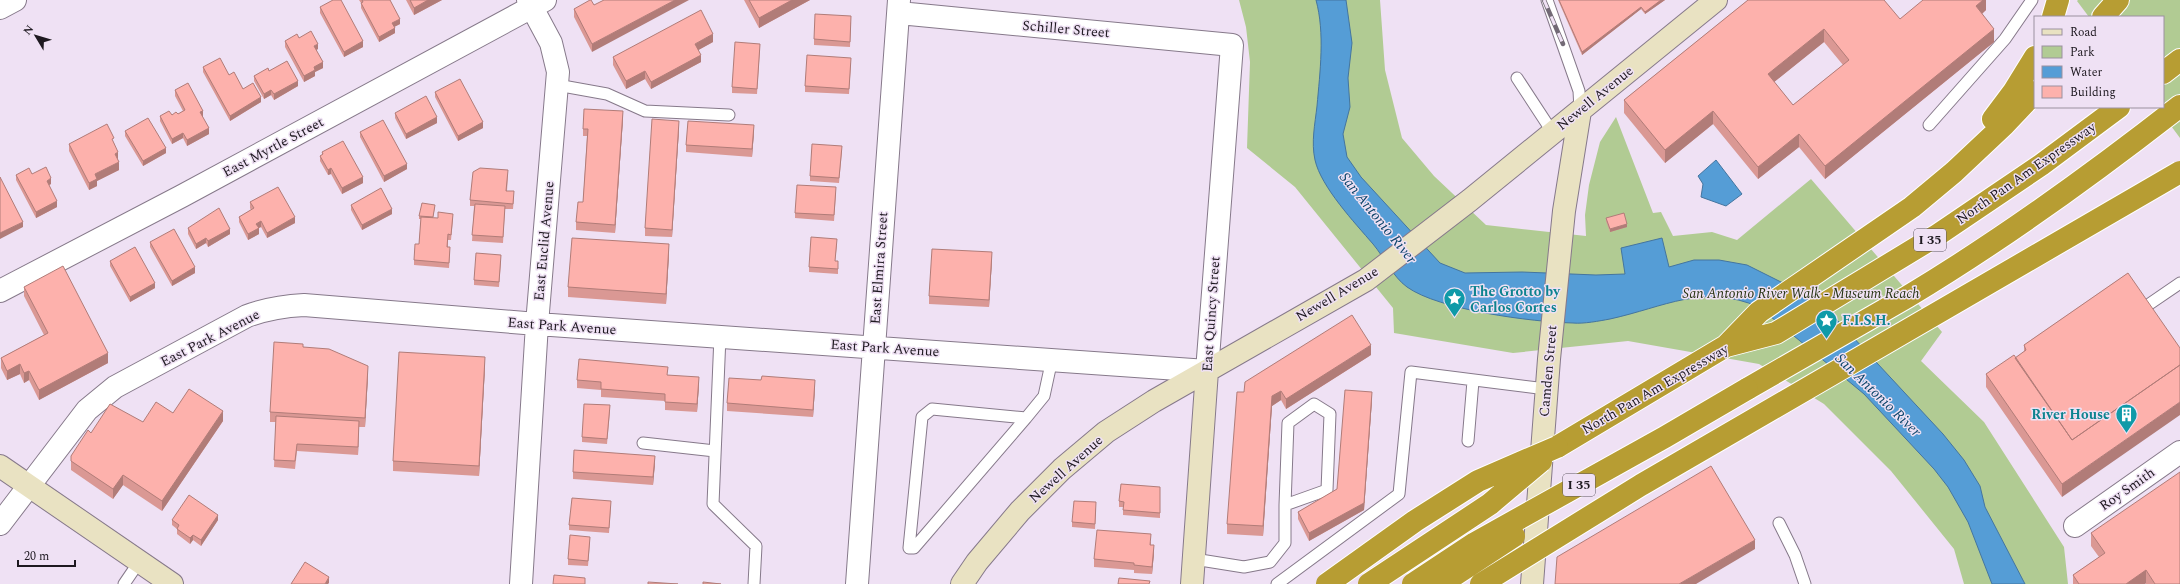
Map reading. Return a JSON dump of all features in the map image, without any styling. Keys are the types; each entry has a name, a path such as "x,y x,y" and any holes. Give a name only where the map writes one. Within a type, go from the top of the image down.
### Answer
{"highway":[{"path":"2053,16 2058,0"},
{"path":"2104,16 2118,0"},
{"path":"1878,230 1951,162 1994,118 2014,91 2034,59"},
{"path":"2164,72 2180,60"},
{"path":"1726,346 1760,312 1912,207 1954,172 2004,125 2034,93"},
{"name":"I 35","path":"1413,584 1475,543 1666,437 1908,296 2027,219 2180,106"},
{"name":"North Pan Am Expressway","path":"1327,584 1415,521 1478,481 1557,447 1726,346 1776,333 1936,236 2041,164 2118,108"},
{"path":"1481,584 1640,485 2180,172"},
{"path":"1481,584 1646,493 2180,187"},
{"path":"1441,584 1666,437"},
{"name":"North Pan Am Expressway","path":"1369,584 1426,544 1490,504 1557,447"}],"main road":[{"name":"Newell Avenue","path":"962,584 977,562 1020,511 1068,465 1106,432 1154,401 1366,280 1470,200 1716,0"},
{"name":"Camden Street","path":"1532,584 1548,359 1564,211 1580,111"},
{"name":"East Quincy Street","path":"1192,584 1207,371"},
{"path":"0,466 172,584"}],"street":[{"path":"0,8 16,0"},
{"name":"East Euclid Avenue","path":"521,584 537,324 558,72 556,57 535,2"},
{"name":"East Myrtle Street","path":"0,291 182,196 535,2"},
{"name":"Schiller Street","path":"899,6 1232,44"},
{"name":"East Elmira Street","path":"856,584 899,6"},
{"name":"East Quincy Street","path":"1207,371 1232,44"},
{"name":"East Park Avenue","path":"0,524 87,410 115,386 240,320 266,310 304,305 537,324 1207,371"},
{"name":"Roy Smith","path":"2075,526 2180,452"}],"lane":[{"path":"1547,0 1579,91 1580,111"},
{"path":"1929,125 2005,39 2032,0"},
{"path":"1517,78 1553,133"},
{"path":"557,85 607,94 645,111 729,115"},
{"path":"2145,307 2180,283"},
{"path":"720,336 713,504 756,546 754,584"},
{"path":"1026,418 932,409 922,416 909,548 914,548 1026,418 1044,396 1052,359"},
{"path":"1277,584 1399,494 1411,372 1546,389"},
{"path":"1468,441 1473,381"},
{"path":"1194,559 1244,567 1270,562 1285,543 1285,505 1288,423 1314,404 1330,414 1327,490 1285,505"},
{"path":"643,443 716,451"},
{"path":"1779,523 1795,555 1805,584"},
{"path":"124,584 139,562"}],"green space":[{"name":"San Antonio River Walk - Museum Reach","path":"1239,0 1380,0 1385,70 1402,138 1434,176 1486,225 1586,236 1585,215 1589,185 1600,142 1616,117 1653,213 1661,212 1673,236 1712,232 1737,240 1811,179 1942,332 1921,361 1984,422 2064,547 2068,584 1964,584 1954,549 1891,471 1824,404 1759,364 1628,341 1513,353 1394,333 1393,308 1295,187 1247,148 1250,62 1246,27"},
{"path":"2180,0 2180,138 2158,108 2164,108 2164,16 2088,16 2077,1"}],"water":[{"name":"San Antonio River","path":"1316,0 1346,0 1352,43 1348,78 1350,107 1343,134 1347,157 1361,177 1440,263 1465,273 1522,272 1596,275 1625,274 1621,248 1662,238 1669,267 1694,260 1719,260 1747,265 1785,284 1838,321 1943,434 1964,460 1980,486 1985,507 2025,584 1992,584 1968,522 1948,487 1934,469 1864,394 1759,307 1739,300 1720,297 1702,297 1667,304 1601,321 1582,323 1555,322 1511,317 1463,308 1422,295 1402,283 1377,249 1331,193 1318,170 1315,160 1313,140 1321,53 1319,13"},
{"path":"1716,160 1742,194 1726,206 1701,197 1703,184 1698,176"}],"building":[{"path":"333,0 341,0 363,41 344,52 320,7"},
{"path":"362,0 390,0 400,19 392,23 395,28 379,37 361,3 363,2"},
{"path":"410,0 428,0 414,8"},
{"path":"590,0 594,5 604,0 675,0 592,44 574,9"},
{"path":"749,0 792,0 759,18"},
{"path":"1559,0 1661,0 1645,12 1641,7 1582,52"},
{"path":"1748,0 1884,0 1900,19 1923,0 1983,0 1976,6 1994,29 1825,166 1799,134 1758,167 1713,111 1665,150 1624,100","holes":["1824,29 1849,60 1793,105 1768,74"]},
{"path":"701,10 713,34 695,44 701,55 651,82 645,71 626,81 613,57"},
{"path":"815,14 851,16 850,42 814,39"},
{"path":"311,31 318,44 314,46 323,62 314,67 315,70 304,76 285,41 297,34 299,38"},
{"path":"735,42 760,44 757,89 732,87"},
{"path":"807,55 851,58 849,89 805,86"},
{"path":"220,58 229,75 234,72 243,89 253,83 261,97 230,116 203,67"},
{"path":"287,61 298,81 274,94 271,90 264,94 254,76 268,68 269,71"},
{"path":"460,79 483,122 458,136 435,92"},
{"path":"188,83 203,111 200,112 209,128 187,140 183,133 172,139 160,116 169,111 172,115 176,112 178,114 185,110 175,90"},
{"path":"426,96 437,117 406,134 395,113"},
{"path":"584,109 623,111 615,225 576,222 578,202 583,202 588,129 583,129"},
{"path":"148,118 166,148 143,161 125,131"},
{"path":"652,119 679,121 672,230 645,228"},
{"path":"383,120 407,164 384,176 360,132"},
{"path":"688,121 754,125 752,149 686,145"},
{"path":"107,124 114,138 112,139 118,152 115,154 119,162 95,174 97,179 89,183 69,144"},
{"path":"343,141 363,177 342,188 331,168 328,170 320,156 323,154 322,152"},
{"path":"812,144 842,146 839,178 810,176"},
{"path":"46,167 51,178 47,181 57,201 36,212 16,175 29,168 32,174"},
{"path":"480,168 508,170 506,191 514,191 513,204 470,200 473,172"},
{"path":"0,177 23,222 0,233"},
{"path":"797,185 836,187 834,215 795,213"},
{"path":"278,187 295,217 267,233 261,221 256,224 259,228 248,234 239,217 254,208 250,202"},
{"path":"381,188 392,209 362,225 351,205"},
{"path":"422,203 435,205 433,217 419,216"},
{"path":"475,204 505,206 503,237 472,235"},
{"path":"219,208 230,229 208,241 206,238 196,244 188,228"},
{"path":"438,212 453,214 451,235 448,234 447,247 450,247 449,263 414,260 415,244 419,244 421,217 438,218"},
{"path":"1624,213 1627,224 1610,229 1606,218"},
{"path":"174,229 195,267 172,281 150,242"},
{"path":"811,237 837,239 835,261 838,261 838,269 809,267"},
{"path":"572,238 669,244 666,294 568,287"},
{"path":"135,247 155,283 130,297 110,261"},
{"path":"932,249 992,252 989,300 929,296"},
{"path":"476,253 501,255 499,282 474,280"},
{"path":"63,266 108,353 39,390 29,371 24,373 20,364 7,371 1,358 48,333 24,287"},
{"path":"2128,273 2180,348 2180,365 2072,440 2015,358 2026,350 2024,345"},
{"path":"1352,315 1371,345 1286,399 1281,391 1272,396 1263,526 1227,524 1237,392 1244,392 1245,382"},
{"path":"274,342 303,344 303,347 329,349 368,366 365,418 270,412"},
{"path":"399,352 485,357 479,466 393,461"},
{"name":"River House","path":"2014,355 2072,440 2180,365 2180,402 2062,484 1986,374"},
{"path":"579,359 668,367 667,375 699,377 697,404 665,402 665,394 601,389 601,382 577,380"},
{"path":"762,376 815,380 813,410 727,403 729,378 761,380"},
{"path":"189,389 223,411 162,501 123,475 113,489 71,461 71,456 88,430 91,433 110,404 143,422 156,402 173,413"},
{"path":"1345,390 1372,392 1364,503 1309,533 1298,512 1337,489"},
{"path":"584,404 610,405 607,439 582,437"},
{"path":"276,416 359,421 358,447 297,444 295,461 274,460"},
{"path":"574,450 655,456 653,477 573,472"},
{"path":"1711,466 1755,540 1679,584 1555,584 1557,557"},
{"path":"2180,472 2180,584 2155,584 2146,570 2126,584 2079,584 2073,575 2105,553 2091,533"},
{"path":"1121,484 1160,487 1160,513 1123,510 1124,502 1119,501"},
{"path":"189,495 218,515 201,540 193,535 190,538 177,529 179,525 172,520"},
{"path":"572,498 611,501 609,528 569,525"},
{"path":"1074,501 1096,502 1095,524 1072,522"},
{"path":"1097,530 1151,534 1150,545 1154,545 1152,567 1134,565 1134,563 1094,559"},
{"path":"570,535 590,537 588,561 568,559"},
{"path":"305,562 329,577 325,584 291,584"},
{"path":"554,575 585,578 585,584 553,584"},
{"path":"1119,578 1150,581 1149,584 1118,584"},
{"path":"648,582 678,584 648,584"},
{"path":"703,582 721,584 703,584"}],"railway":[{"path":"1544,0 1563,44"}],"place":[{"name":"The Grotto by Carlos Cortes","path":"1455,318"},
{"name":"F.I.S.H.","path":"1826,340"},
{"name":"River House","path":"2126,434"}]}
